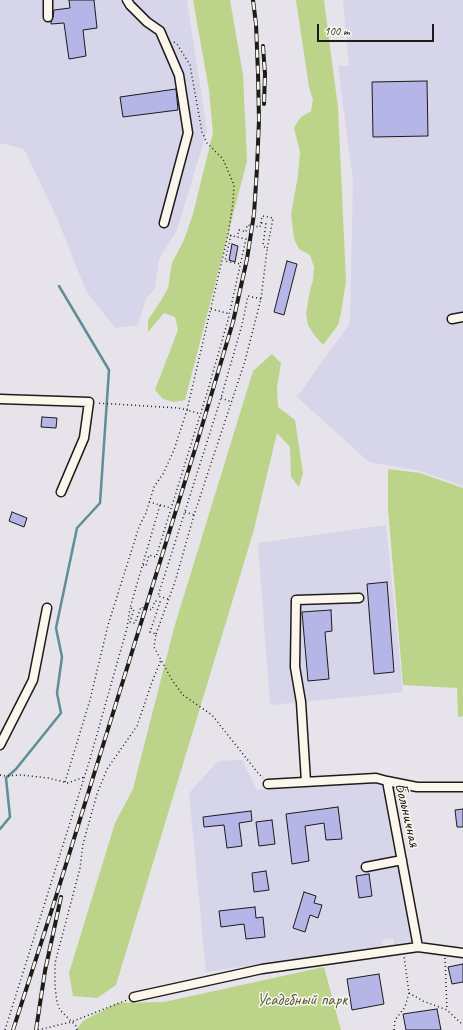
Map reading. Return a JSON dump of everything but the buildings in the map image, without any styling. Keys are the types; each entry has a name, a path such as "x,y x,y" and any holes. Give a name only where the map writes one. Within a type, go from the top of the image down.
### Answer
{"street":[{"path":"48,0 48,17"},
{"path":"127,0 147,22 160,31 179,76 188,133 164,223"},
{"path":"452,319 463,317"},
{"path":"0,399 89,402 84,438 61,492"},
{"path":"306,782 301,702 295,667 296,600 360,598"},
{"path":"0,745 33,680 47,608"},
{"name":"Больничная","path":"268,784 376,778 387,781 418,947"},
{"path":"387,781 417,787 463,787"},
{"path":"366,867 402,860"},
{"path":"134,997 262,969 403,949 418,947 463,953"}],"path":[{"path":"202,132 207,143 223,159 234,185 230,235 225,261 241,264"},
{"path":"237,237 239,230 246,232 248,225 260,227 262,216 273,218 267,250 261,299 245,361 233,402 194,515 175,582 156,634 154,647 172,680 184,695 212,715 268,784"},
{"path":"261,223 266,224 263,245 267,250"},
{"path":"143,565 146,566 149,555 156,557 201,414 230,314 246,239 230,235"},
{"path":"65,782 90,700 108,625 139,527 154,487 163,474 174,450 187,410 230,235"},
{"path":"168,599 158,596 221,398 242,325 248,296 261,299"},
{"path":"211,309 230,314"},
{"path":"221,398 233,402"},
{"path":"100,403 178,408 201,414"},
{"path":"149,502 171,508"},
{"path":"5,1030 84,776 127,628 130,608 160,505"},
{"path":"185,512 194,515"},
{"path":"130,608 134,609 130,622 135,624 141,607 152,610 155,601 160,602 150,632 156,634"},
{"path":"77,1030 76,1026 60,1010 57,1002 55,987 55,963 80,868 83,844 97,794 107,769 137,726 161,659"},
{"path":"0,775 41,777 68,783 84,776"},
{"path":"394,1030 395,1020 404,1007 409,993 403,949"},
{"path":"445,950 447,1010"},
{"path":"409,993 447,1010 463,1025"},
{"path":"38,1030 71,1022 134,997"}],"shaded area":[{"path":"0,0 187,0 207,131 177,230 159,259 155,289 146,298 138,325 115,328 86,291 57,218 24,149 0,143"},
{"path":"343,0 463,0 463,486 420,471 369,462 297,397 350,323 353,181 338,66 349,66"},
{"path":"386,525 403,692 270,705 258,543"},
{"path":"242,760 257,790 381,783 413,941 394,944 393,938 382,940 383,946 206,972 189,793 218,761"}],"green space":[{"path":"193,0 230,0 243,75 247,161 185,400 174,402 163,399 155,390 178,330 175,317 164,313 148,332 148,320 168,288 172,263 184,240 193,214 213,133 209,90"},
{"path":"296,0 324,0 338,108 346,281 338,325 323,345 308,325 306,314 314,267 310,255 299,249 294,239 291,214 298,176 300,152 294,128 300,118 311,111 313,100 309,87"},
{"path":"272,354 281,363 277,387 278,407 295,420 303,473 299,487 291,477 290,447 277,433 253,533 116,985 97,998 73,996 69,973 115,823 133,789 174,628 253,371"},
{"path":"388,469 420,473 463,488 463,716 458,717 457,688 403,685 388,509"},
{"name":"Усадебный парк","path":"324,967 341,1030 76,1030 83,1021 117,1003 164,1002"}],"waterway":[{"path":"0,829 10,817 6,778 16,769 61,713 57,693 62,657 56,628 77,528 100,503 109,370 59,286"}],"railway":[{"path":"13,1030 54,903 233,322 247,259 254,214 257,168 259,120 258,74 256,24 253,0"},
{"path":"263,46 265,74 264,104"},
{"path":"36,1030 45,971 61,897"}]}
